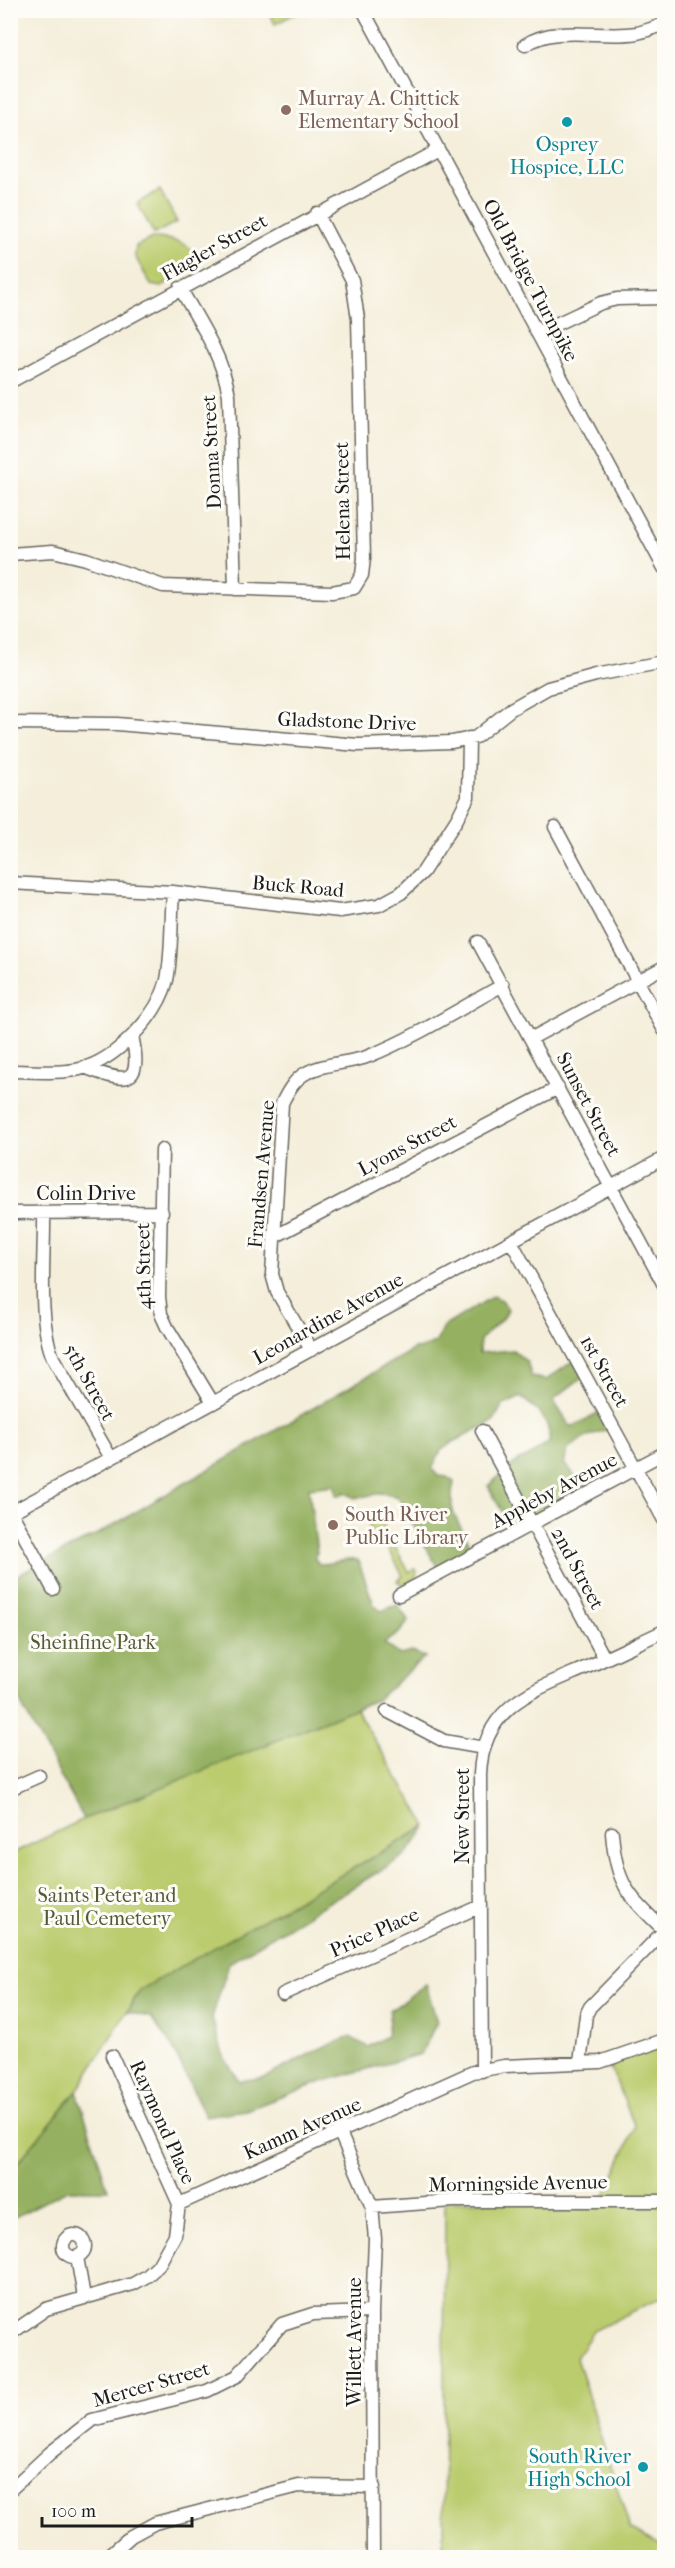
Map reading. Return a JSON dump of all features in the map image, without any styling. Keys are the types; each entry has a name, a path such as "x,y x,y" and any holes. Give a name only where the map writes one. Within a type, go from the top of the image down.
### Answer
{"street":[{"name":"Old Bridge Turnpike","path":"363,10 664,568"},
{"path":"525,45 534,39 549,35 639,32 664,24"},
{"name":"Flagler Street","path":"10,382 317,213 438,150"},
{"name":"Helena Street","path":"10,554 53,551 164,586 333,592 354,588 362,575 364,558 358,319 352,280 317,213"},
{"name":"Donna Street","path":"180,288 217,351 230,395 235,589"},
{"path":"537,333 601,303 617,299 664,298"},
{"name":"Gladstone Drive","path":"10,723 117,724 358,745 452,742 476,737 511,709 548,688 596,675 664,662"},
{"name":"Buck Road","path":"10,883 173,892 340,911 361,909 386,901 401,893 423,872 468,797 470,738"},
{"path":"555,827 664,1030"},
{"path":"10,1071 79,1069 105,1058 132,1036 153,1012 166,980 173,892"},
{"name":"Sunset Street","path":"478,942 664,1285"},
{"path":"532,1038 664,967"},
{"name":"Frandsen Avenue","path":"310,1350 277,1292 272,1274 282,1103 290,1088 306,1073 324,1065 343,1064 367,1057 503,985"},
{"path":"84,1067 114,1078 122,1079 130,1076 136,1068 137,1058 132,1036"},
{"name":"Lyons Street","path":"274,1237 558,1088"},
{"name":"4th Street","path":"162,1150 159,1297 161,1314 213,1403"},
{"name":"Leonardine Avenue","path":"11,1512 664,1158"},
{"name":"Colin Drive","path":"10,1213 162,1212"},
{"name":"5th Street","path":"45,1213 47,1345 111,1458"},
{"name":"1st Street","path":"512,1241 664,1520"},
{"name":"2nd Street","path":"482,1431 605,1659"},
{"name":"Appleby Avenue","path":"399,1595 664,1453"},
{"path":"11,1512 53,1589"},
{"name":"New Street","path":"482,2071 480,1774 484,1748 499,1718 517,1700 664,1631"},
{"path":"387,1712 444,1741 484,1748"},
{"path":"10,1789 39,1776"},
{"path":"580,2063 586,2015 590,2007 664,1931 631,1898 622,1882 614,1856 612,1833"},
{"name":"Price Place","path":"283,1994 481,1906"},
{"name":"Kamm Avenue","path":"179,2204 482,2071 504,2066 600,2062 664,2040"},
{"name":"Raymond Place","path":"112,2056 179,2204"},
{"name":"Willett Avenue","path":"340,2133 372,2207 375,2239 372,2312 373,2558"},
{"name":"Morningside Avenue","path":"372,2207 453,2201 664,2201"},
{"path":"10,2334 40,2311 133,2284 158,2266 175,2235 179,2204"},
{"path":"77,2257 84,2297"},
{"name":"Mercer Street","path":"10,2490 50,2453 92,2420 207,2391 237,2376 282,2324 313,2314 372,2312"},
{"path":"106,2558 131,2536 155,2523 299,2486 374,2487"}],"green space":[{"path":"268,11 301,11 275,24"},
{"path":"160,190 177,222 154,234 137,203"},
{"path":"152,238 182,243 194,254 185,270 161,287 151,285 135,256 136,246"},
{"name":"Sheinfine Park","path":"493,1296 502,1300 508,1309 505,1316 480,1340 479,1353 513,1350 527,1362 532,1377 546,1380 576,1359 585,1375 553,1400 569,1425 574,1426 603,1410 614,1427 588,1436 568,1449 564,1464 576,1480 575,1501 514,1533 488,1486 517,1461 549,1443 546,1422 538,1411 521,1397 502,1406 493,1422 463,1436 441,1450 432,1469 438,1476 447,1477 454,1482 452,1506 472,1555 440,1572 398,1497 382,1493 355,1498 344,1492 342,1495 336,1495 334,1485 309,1488 317,1553 314,1557 319,1564 358,1560 374,1605 381,1611 397,1605 409,1621 398,1634 384,1643 400,1655 412,1652 425,1657 376,1700 84,1819 11,1686 10,1579 105,1530 414,1349 424,1348 436,1342 443,1327"},
{"path":"381,1515 389,1519 383,1525 409,1572 415,1569 417,1571 416,1578 403,1585 397,1581 403,1576 378,1530 372,1532 369,1529 371,1519"},
{"name":"Saints Peter and Paul Cemetery","path":"355,1708 427,1826 140,1990 77,2091 11,2171 11,1854 84,1819"},
{"path":"427,1826 406,1855 229,1963 212,2018 223,2055 239,2081 266,2077 319,2049 350,2037 368,2047 387,2036 390,2011 426,1984 437,2022 421,2054 324,2081 246,2110 205,2116 172,2046 150,2017 127,2012 140,1990"},
{"path":"664,2040 664,2296 593,2331 576,2358 630,2529 664,2548 664,2557 635,2557 630,2554 627,2558 443,2558 445,2201 603,2200 635,2127 607,2059"},
{"path":"77,2091 108,2190 67,2190 11,2219 11,2171"}],"place":[{"name":"Murray A. Chittick Elementary School","path":"286,110"},
{"name":"Osprey Hospice, LLC","path":"567,122"},
{"name":"South River Public Library","path":"333,1525"},
{"name":"South River High School","path":"643,2467"}]}
